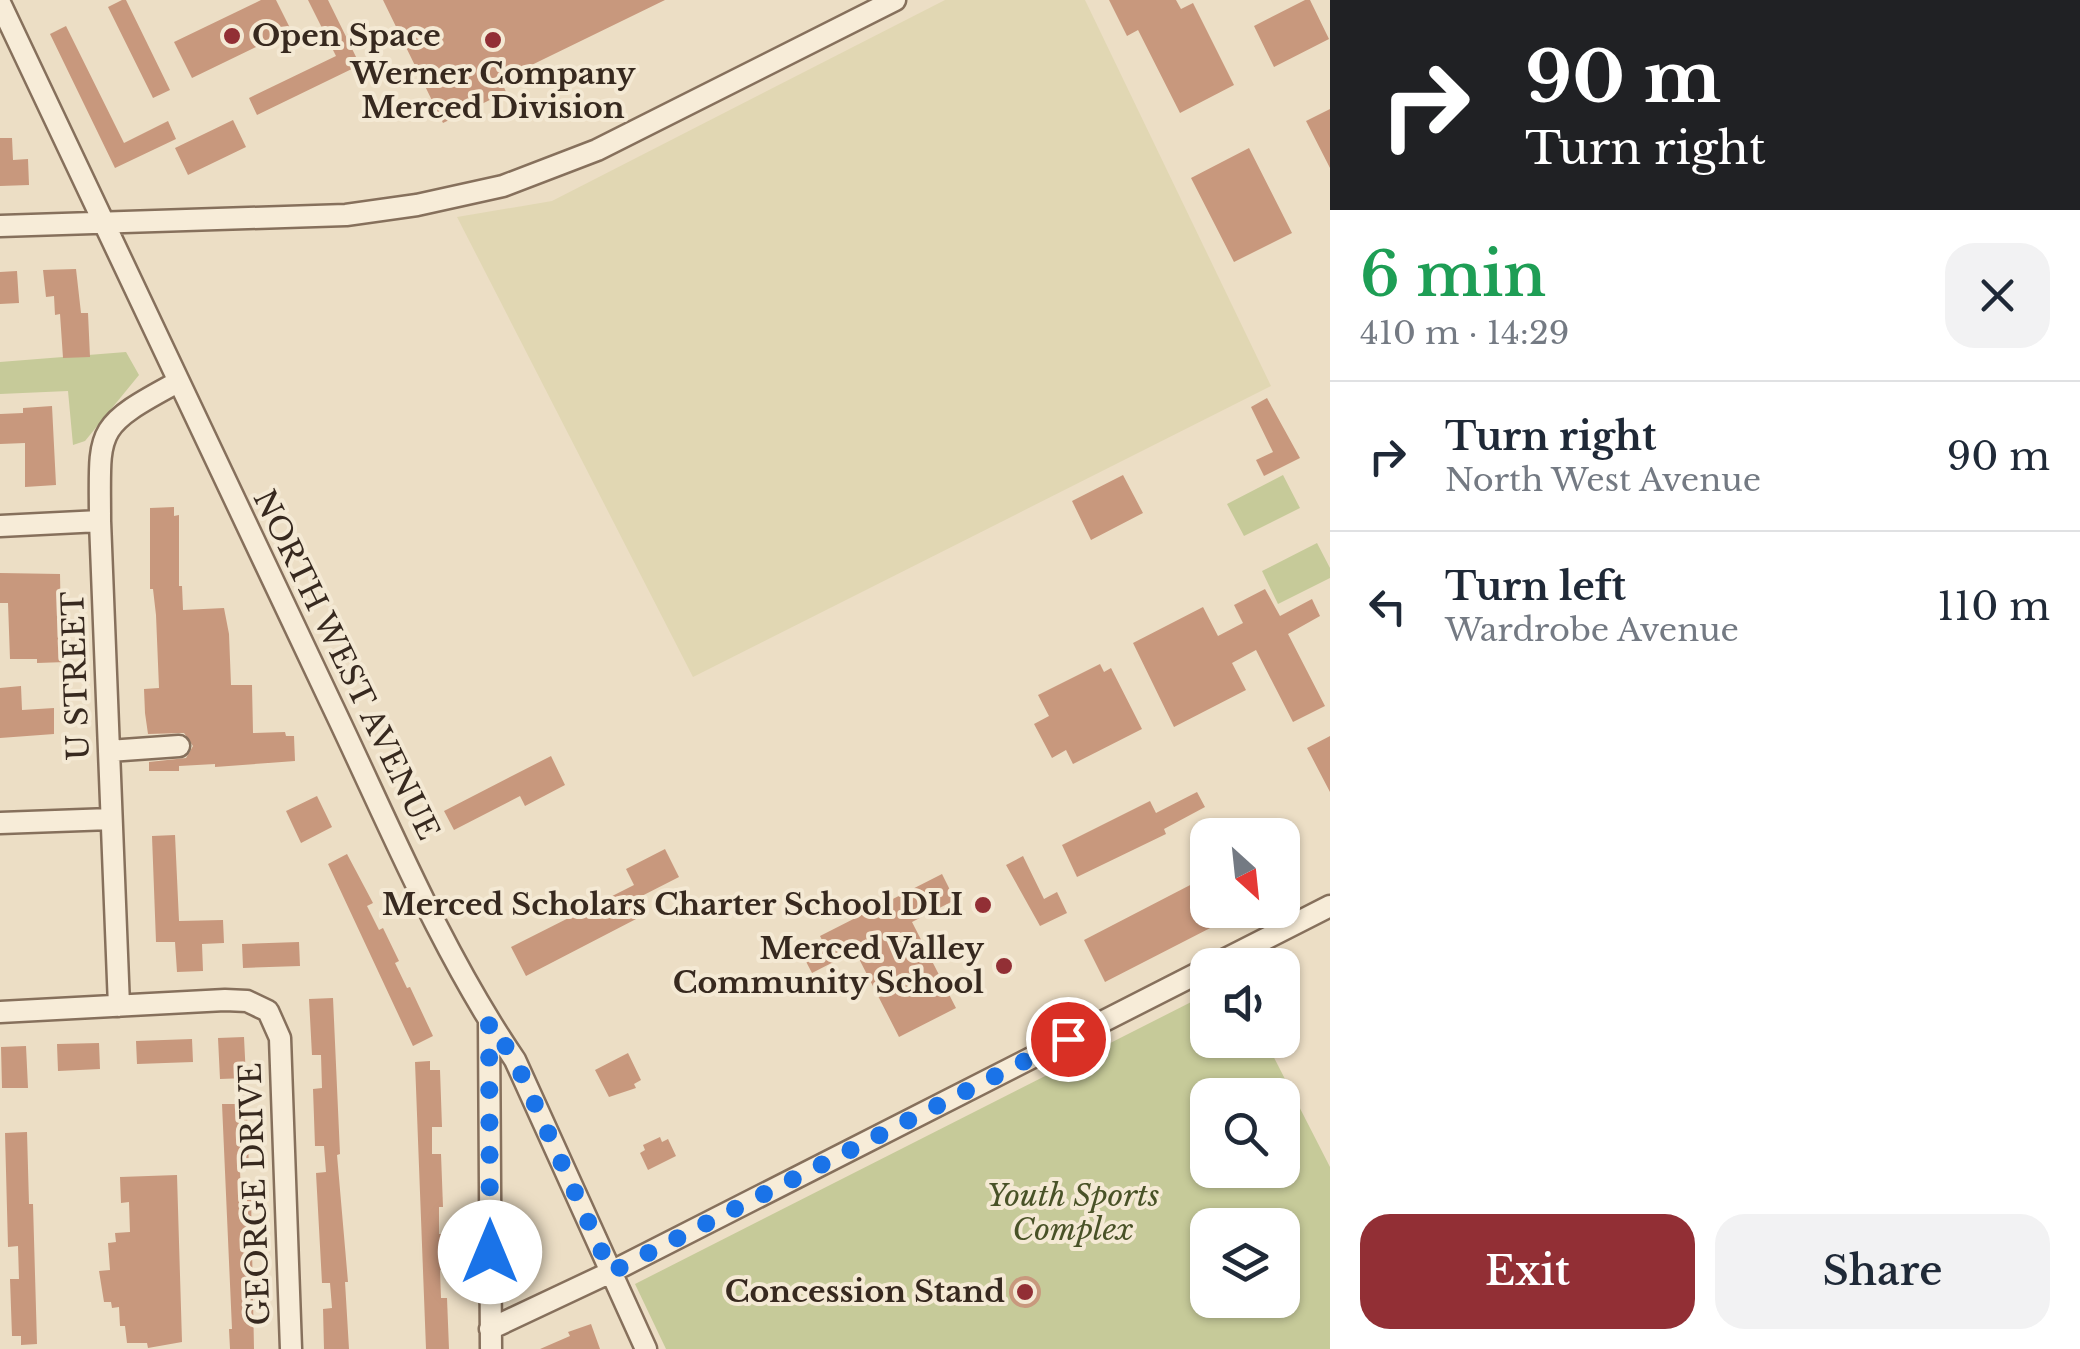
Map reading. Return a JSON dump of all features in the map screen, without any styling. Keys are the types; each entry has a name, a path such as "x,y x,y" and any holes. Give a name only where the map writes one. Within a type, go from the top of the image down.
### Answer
{"street":[{"path":"0,226 346,215 417,206 503,186 598,150 895,0"},
{"name":"NORTH WEST AVENUE","path":"0,3 176,383 439,928 489,1022 515,1060 646,1349"},
{"name":"U STREET","path":"119,1006 100,445 113,422 133,406 176,383"},
{"path":"0,526 100,521"},
{"path":"108,751 178,746"},
{"path":"0,824 111,819"},
{"path":"1248,948 1330,906"},
{"path":"489,1022 491,1339 611,1272 1190,978"},
{"name":"GEORGE DRIVE","path":"0,1012 247,1001 268,1011 280,1038 291,1349"}],"shaded area":[{"path":"945,0 1085,0 1271,386 693,677 457,217 552,201"}],"green space":[{"path":"126,352 139,375 85,441 73,445 68,391 0,394 0,362"},
{"path":"1283,475 1300,508 1244,536 1227,504"},
{"path":"1317,543 1330,568 1330,578 1278,604 1262,571"},
{"name":"Youth Sports Complex","path":"1190,1003 1190,1058 1274,1058 1284,1078 1190,1078 1190,1188 1300,1188 1300,1108 1330,1167 1330,1349 666,1349 635,1284"}],"building":[{"name":"Open Space","path":"126,0 170,90 153,98 108,7"},
{"name":"Open Space","path":"261,0 276,0 291,30 192,78 174,42"},
{"name":"Open Space","path":"308,0 328,0 360,65 257,115 249,98 336,56"},
{"name":"Werner Company Merced Division","path":"383,0 665,0 501,80 506,92 443,123"},
{"path":"1109,0 1176,0 1181,9 1193,3 1234,85 1180,113 1138,30 1127,36"},
{"path":"1310,0 1329,39 1274,67 1254,26"},
{"path":"66,26 124,143 168,121 176,139 115,168 50,34"},
{"path":"1330,109 1330,168 1306,121"},
{"name":"Open Space","path":"233,120 246,147 188,175 175,148"},
{"path":"0,138 12,138 13,160 28,159 29,185 0,186"},
{"path":"1249,148 1292,233 1234,262 1191,178"},
{"path":"76,269 81,313 88,313 90,357 63,358 60,314 55,315 54,296 46,297 43,270"},
{"path":"17,271 19,303 0,304 0,272"},
{"path":"1267,398 1300,458 1264,476 1256,460 1273,452 1251,407"},
{"path":"52,406 56,485 25,487 25,443 0,444 0,414"},
{"path":"1123,475 1143,513 1091,540 1072,501"},
{"path":"174,507 174,516 179,515 183,610 224,608 231,685 252,685 253,733 285,732 286,736 294,736 295,761 149,771 149,762 186,758 193,746 184,733 148,734 145,713 144,689 159,688 156,615 150,589 150,508"},
{"path":"0,573 60,574 66,662 10,659 8,603 0,603"},
{"path":"1265,589 1280,616 1312,599 1320,616 1288,634 1325,706 1293,722 1256,650 1232,663 1246,690 1174,727 1133,643 1203,607 1218,636 1243,623 1234,605"},
{"path":"1100,664 1104,672 1111,668 1142,729 1073,764 1066,750 1052,758 1034,724 1049,716 1038,695"},
{"path":"21,686 22,710 54,708 54,734 0,738 0,688"},
{"path":"1330,736 1330,792 1307,748"},
{"path":"551,756 565,785 525,806 520,796 454,830 444,811"},
{"path":"1197,792 1205,807 1164,829 1166,834 1077,877 1062,845 1150,801 1156,813"},
{"path":"317,796 332,827 301,843 286,811"},
{"path":"175,835 179,921 223,920 224,943 202,944 203,971 177,972 175,942 156,942 152,836"},
{"path":"665,849 679,877 630,902 638,918 526,976 511,947 634,885 626,869"},
{"path":"347,854 373,903 367,906 379,930 383,928 399,961 395,963 433,1036 413,1046 328,864"},
{"path":"1023,856 1044,899 1057,892 1067,913 1040,926 1006,865"},
{"path":"942,874 955,900 912,922 956,1008 899,1037 855,951 812,973 801,952 823,942 820,936"},
{"path":"1190,885 1190,928 1210,928 1105,982 1084,940"},
{"path":"299,942 300,966 243,968 242,944"},
{"path":"333,998 340,1154 337,1155 348,1282 349,1349 324,1349 323,1309 332,1308 330,1283 322,1283 316,1173 326,1172 324,1146 315,1146 313,1089 322,1088 321,1055 312,1055 309,999"},
{"path":"244,1037 246,1078 220,1079 218,1038"},
{"path":"192,1039 193,1062 137,1064 136,1041"},
{"path":"99,1043 100,1069 58,1071 57,1044"},
{"path":"26,1046 28,1088 2,1088 1,1047"},
{"path":"628,1053 641,1080 634,1084 636,1088 609,1097 595,1070"},
{"path":"430,1061 430,1070 440,1070 442,1127 432,1127 432,1154 441,1154 443,1207 439,1207 439,1234 445,1234 446,1269 440,1270 441,1298 447,1298 449,1349 426,1349 415,1062"},
{"path":"222,1104 238,1104 239,1112 247,1112 249,1169 240,1170 241,1196 251,1196 254,1349 230,1349"},
{"path":"27,1132 37,1344 21,1345 21,1336 12,1336 10,1279 19,1279 18,1246 8,1247 5,1133"},
{"path":"660,1137 662,1142 668,1139 676,1156 648,1170 640,1153 645,1150 643,1145"},
{"path":"177,1175 182,1342 148,1348 147,1343 127,1343 125,1326 120,1326 119,1307 112,1308 111,1302 104,1302 99,1271 110,1270 108,1243 116,1242 115,1233 130,1232 129,1202 121,1203 120,1177"},
{"name":"Concession Stand","path":"1025,1276 1036,1281 1041,1292 1036,1303 1025,1308 1014,1303 1009,1292 1014,1281"},
{"path":"591,1324 600,1349 540,1349 570,1336 568,1332"}],"place":[{"name":"Open Space","path":"232,36"},
{"name":"Werner Company Merced Division","path":"493,40"},
{"name":"Merced Scholars Charter School DLI","path":"983,905"},
{"name":"Merced Valley Community School","path":"1004,966"},
{"name":"Concession Stand","path":"1025,1292"}],"route":[{"path":"490,1252 489,1022 515,1060 611,1272 1068,1039"}]}
